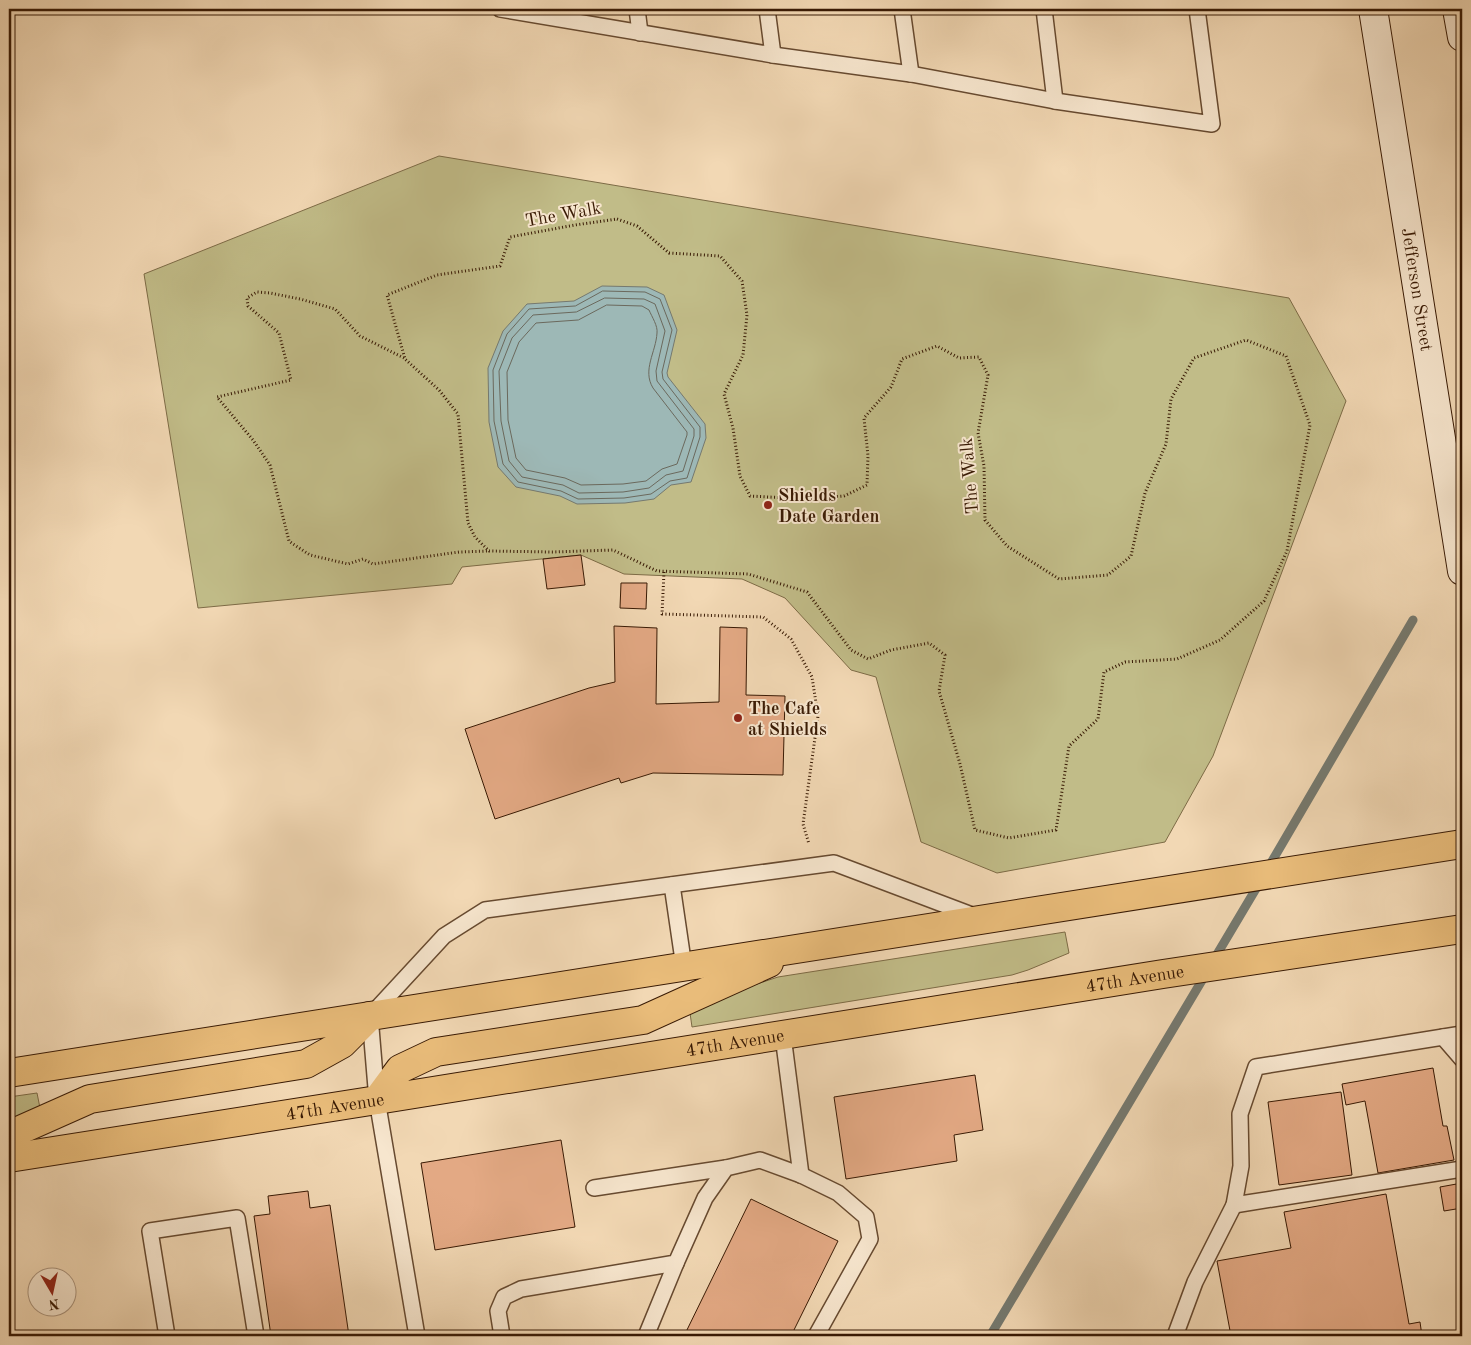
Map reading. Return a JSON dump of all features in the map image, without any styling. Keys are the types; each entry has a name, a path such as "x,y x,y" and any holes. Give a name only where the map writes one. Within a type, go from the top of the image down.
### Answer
{"main road":[{"name":"Jefferson Street","path":"1373,9 1462,570"},
{"path":"1457,9 1462,37"},
{"path":"9,1073 1462,844"},
{"name":"47th Avenue","path":"9,1158 1462,928"},
{"path":"377,1100 400,1069 436,1052 643,1020 800,949"},
{"path":"9,1135 90,1099 306,1064 342,1044 370,1016"}],"lane":[{"path":"500,9 773,55 911,74 1055,101 1212,124 1197,9"},
{"path":"637,9 640,33"},
{"path":"767,9 773,55"},
{"path":"902,9 911,74"},
{"path":"1044,9 1055,101"},
{"path":"417,1336 377,1100 370,1016 444,936 485,910 834,863 985,920"},
{"path":"672,885 684,967"},
{"path":"1175,1336 1195,1282 1234,1205 1242,1166 1240,1114 1256,1067 1462,1034"},
{"path":"783,1036 801,1175"},
{"path":"1443,1037 1462,1059"},
{"path":"594,1188 726,1168 760,1160 801,1175 838,1193 866,1217 870,1239 816,1336"},
{"path":"646,1336 705,1198 726,1168"},
{"path":"1234,1205 1462,1169"},
{"path":"167,1336 150,1231 237,1218 256,1336"},
{"path":"502,1336 498,1310 504,1297 520,1289 676,1263"}],"path":[{"name":"The Walk","path":"618,219 637,226 670,253 720,256 742,281 747,315 743,355 724,394 733,428 740,476 750,496 807,499 844,496 867,485 868,456 864,418 891,387 902,359 937,346 959,358 979,357 988,375 978,433 984,466 985,520 1006,546 1059,579 1108,575 1131,556 1145,493 1166,444 1171,399 1194,358 1246,340 1286,356 1310,425 1287,551 1264,601 1220,640 1177,659 1125,662 1104,672 1098,720 1069,746 1056,830 1009,838 975,830 960,764 939,691 945,655 929,642 891,650 868,659 850,650 807,592 748,574 657,571 613,550 460,552 374,564 363,559 348,564 310,555 293,544 290,540 270,466 253,440 217,397 291,380 279,333 248,306 247,298 256,292 270,292 335,309 360,336 405,359 387,296 437,275 500,266 510,237 618,219"},
{"path":"405,359 439,390 458,414 468,523 475,536 490,551"},
{"path":"664,572 662,614 763,617 791,639 812,677 818,716 803,824 815,866"}],"shaded area":[{"path":"439,156 1289,298 1346,401 1213,756 1165,842 997,873 921,842 876,677 851,670 785,598 742,579 624,574 581,555 462,567 452,584 198,608 144,274"},
{"path":"1065,932 1069,953 1012,975 692,1027 690,1013 748,987 778,977"},
{"path":"37,1093 40,1108 9,1121 9,1097"}],"water":[{"path":"602,286 647,287 664,295 677,330 667,373 668,377 705,424 706,438 691,482 671,485 654,499 625,503 577,504 560,496 516,487 498,467 489,422 488,368 503,331 527,304 574,301"}],"building":[{"path":"581,555 585,585 547,589 543,559"},
{"path":"621,583 647,583 646,609 620,608"},
{"path":"614,626 657,628 656,704 719,702 720,627 747,628 746,695 785,696 783,775 653,773 621,783 619,778 495,819 465,729 589,688 615,682"},
{"path":"1433,1068 1443,1126 1447,1126 1454,1160 1378,1173 1365,1101 1346,1105 1342,1084"},
{"path":"975,1075 983,1130 954,1135 957,1161 846,1179 834,1097"},
{"path":"1341,1092 1352,1175 1279,1185 1268,1102"},
{"path":"561,1140 575,1227 435,1250 421,1163"},
{"path":"1462,1183 1462,1208 1444,1211 1440,1187"},
{"path":"308,1191 310,1208 330,1205 349,1336 271,1336 254,1216 270,1214 268,1196"},
{"path":"1386,1194 1409,1324 1420,1322 1422,1336 1231,1336 1217,1261 1291,1248 1284,1212"},
{"path":"751,1199 838,1241 791,1336 684,1336"}],"waterway":[{"path":"1268,868 1413,620"},
{"path":"1213,961 1260,882"},
{"path":"990,1336 1207,972"}],"place":[{"name":"Shields Date Garden","path":"768,505"},
{"name":"The Cafe at Shields","path":"738,718"}]}
